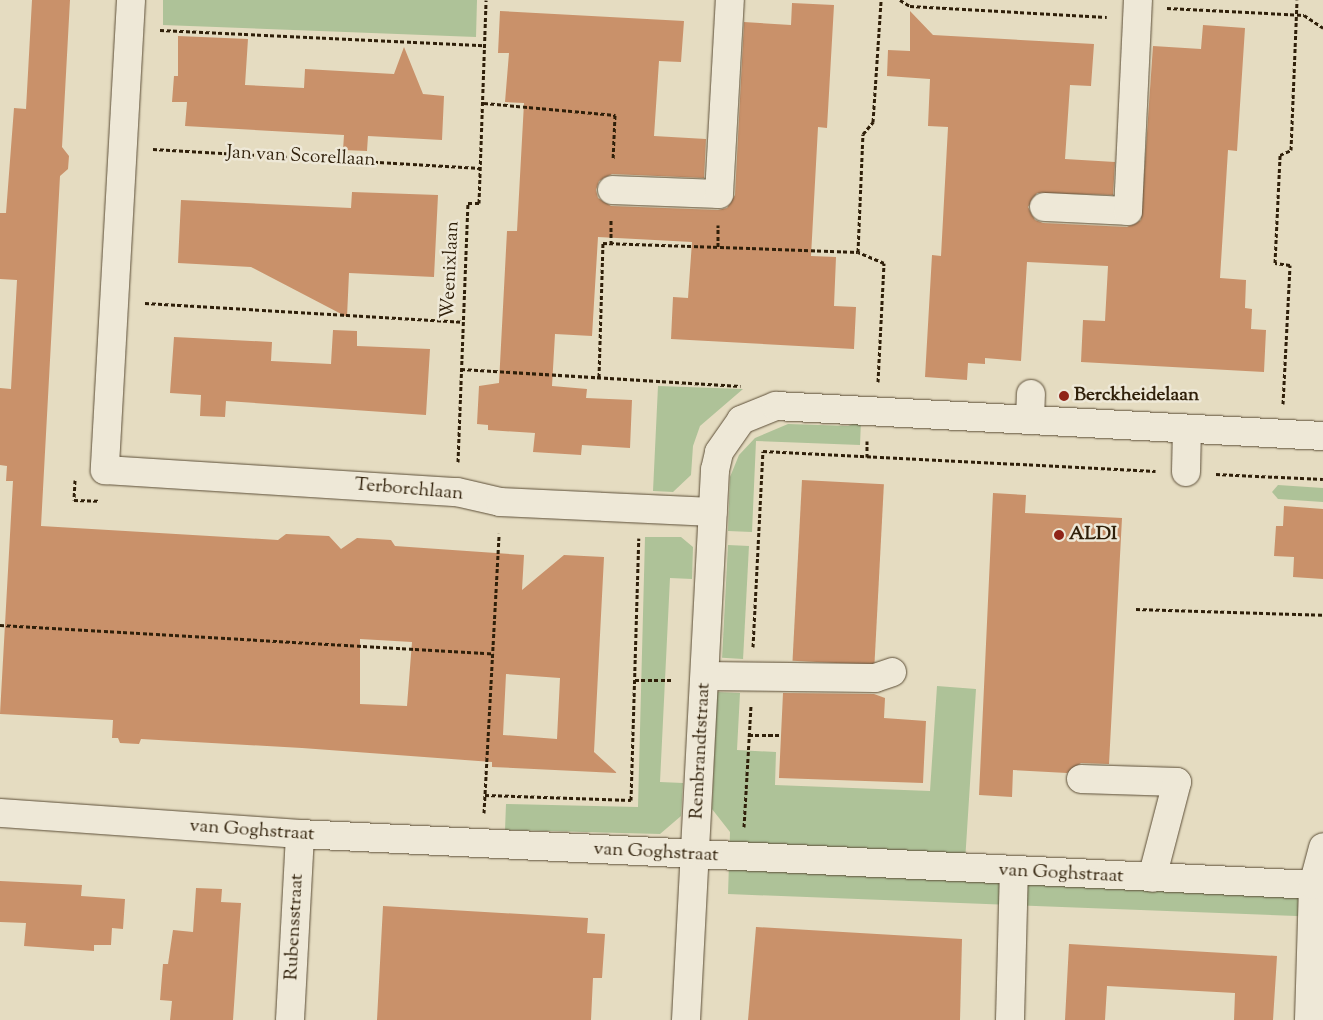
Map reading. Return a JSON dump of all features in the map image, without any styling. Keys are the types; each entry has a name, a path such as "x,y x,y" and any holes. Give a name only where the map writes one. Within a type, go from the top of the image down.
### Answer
{"street":[{"path":"112,301 131,0"},
{"path":"612,190 719,194 730,0"},
{"path":"1044,207 1128,211 1138,0"},
{"name":"Terborchlaan","path":"112,301 105,470 457,492 500,502 713,512"},
{"path":"713,512 719,452 741,420 762,409 1030,407 1187,428 1323,436"},
{"path":"1186,472 1187,428"},
{"name":"Rembrandtstraat","path":"686,1020 713,512"},
{"path":"705,676 875,678 892,672"},
{"path":"1081,779 1177,782 1152,878"},
{"name":"van Goghstraat","path":"0,813 300,834 1313,886"},
{"name":"Rubensstraat","path":"290,1020 300,834"},
{"path":"1309,1020 1313,886 1322,853"},
{"path":"1010,1020 1014,872"}],"path":[{"name":"Weenixlaan","path":"457,492 461,322 468,203 479,203 484,103 486,0"},
{"path":"858,252 863,134 873,122 881,0"},
{"path":"1283,413 1290,265 1275,263 1280,156 1291,150 1297,0"},
{"path":"130,28 484,45"},
{"path":"484,103 615,115 611,244"},
{"name":"Jan van Scorellaan","path":"122,147 480,168"},
{"path":"599,377 603,243 858,252 884,263 878,393"},
{"path":"112,301 461,322"},
{"path":"461,369 747,386"},
{"path":"743,858 763,451 1323,479"},
{"path":"483,844 500,502"},
{"path":"486,795 631,800 644,508"},
{"path":"1136,609 1323,615"},
{"path":"0,625 493,653"},
{"path":"635,680 705,676"},
{"path":"749,735 781,735"}],"green space":[{"path":"163,0 477,0 476,37 163,25"},
{"path":"658,386 743,389 700,426 693,446 691,475 673,492 653,491"},
{"path":"861,420 860,445 756,441 752,532 728,531 730,477 739,455 755,438 788,424 848,426"},
{"path":"1278,485 1323,488 1323,502 1278,499 1272,492"},
{"path":"645,537 681,537 693,547 692,579 670,578 660,782 683,783 681,816 660,834 505,830 506,804 638,807"},
{"path":"728,545 749,546 743,659 722,658"},
{"path":"937,686 976,689 965,862 1323,876 1323,917 728,894 730,832 712,809 717,692 740,693 737,750 776,752 775,785 930,791"}],"building":[{"path":"32,0 70,0 62,147 69,156 68,169 60,176 41,526 278,540 286,534 329,536 341,549 357,538 391,540 395,546 524,555 522,590 564,555 604,557 594,752 617,773 492,767 492,762 302,748 141,739 139,744 120,743 118,738 112,738 113,720 0,714 13,481 6,481 7,466 0,465 0,388 11,389 17,280 0,279 0,213 6,213 14,108 26,109","holes":["360,639 412,642 407,706 360,704","506,674 560,678 557,739 503,735"]},
{"path":"792,3 834,5 827,128 818,127 811,256 836,257 834,306 856,307 854,349 671,339 673,297 688,298 692,242 598,237 592,336 555,334 552,386 587,389 586,398 632,400 630,448 582,445 581,455 533,452 535,433 488,430 488,425 477,424 479,386 499,383 507,231 517,231 524,103 505,102 509,53 498,53 500,11 684,21 681,62 659,61 654,136 706,139 704,178 612,174 599,181 596,190 598,198 611,206 718,210 727,208 735,195 744,22 791,25"},
{"path":"910,11 933,35 1094,44 1091,86 1070,85 1065,159 1115,162 1113,195 1037,193 1028,207 1035,220 1043,223 1127,227 1141,220 1153,46 1201,49 1203,25 1245,28 1237,151 1228,150 1220,278 1246,280 1245,308 1252,309 1251,329 1266,330 1264,372 1081,362 1083,320 1105,321 1108,266 1027,262 1021,361 985,358 985,364 968,363 967,380 925,377 932,255 941,256 948,127 928,126 930,79 887,76 888,50 910,51"},
{"path":"178,36 248,39 245,85 304,88 305,69 394,74 404,47 423,94 444,96 442,140 368,136 367,151 343,150 344,135 185,126 187,102 172,102 174,76 178,76"},
{"path":"352,192 438,195 434,277 349,273 347,317 251,267 178,263 181,200 351,208"},
{"path":"333,330 357,331 357,346 430,349 426,415 226,401 225,417 200,416 201,395 170,393 174,337 272,342 271,361 331,364"},
{"path":"802,480 884,484 874,665 793,661"},
{"path":"993,493 1026,495 1025,513 1122,518 1109,764 1081,763 1067,773 1013,770 1012,797 979,795"},
{"path":"1284,506 1323,509 1323,579 1293,577 1294,557 1274,556 1276,526 1283,526"},
{"path":"783,693 874,694 885,698 884,718 926,721 923,783 779,778"},
{"path":"0,881 82,885 81,896 125,899 123,929 112,928 111,945 94,945 94,951 24,946 26,923 0,922"},
{"path":"196,888 222,889 221,902 241,903 233,1020 170,1020 172,1001 160,1000 163,964 168,964 173,930 193,932"},
{"path":"383,906 588,918 587,933 605,934 602,978 593,978 591,1020 377,1020"},
{"path":"756,927 962,939 960,1020 748,1020"},
{"path":"1069,944 1277,956 1273,1020 1234,1020 1235,993 1107,986 1105,1020 1065,1020"}],"place":[{"name":"Berckheidelaan","path":"1064,396"},
{"name":"ALDI","path":"1059,535"}]}
